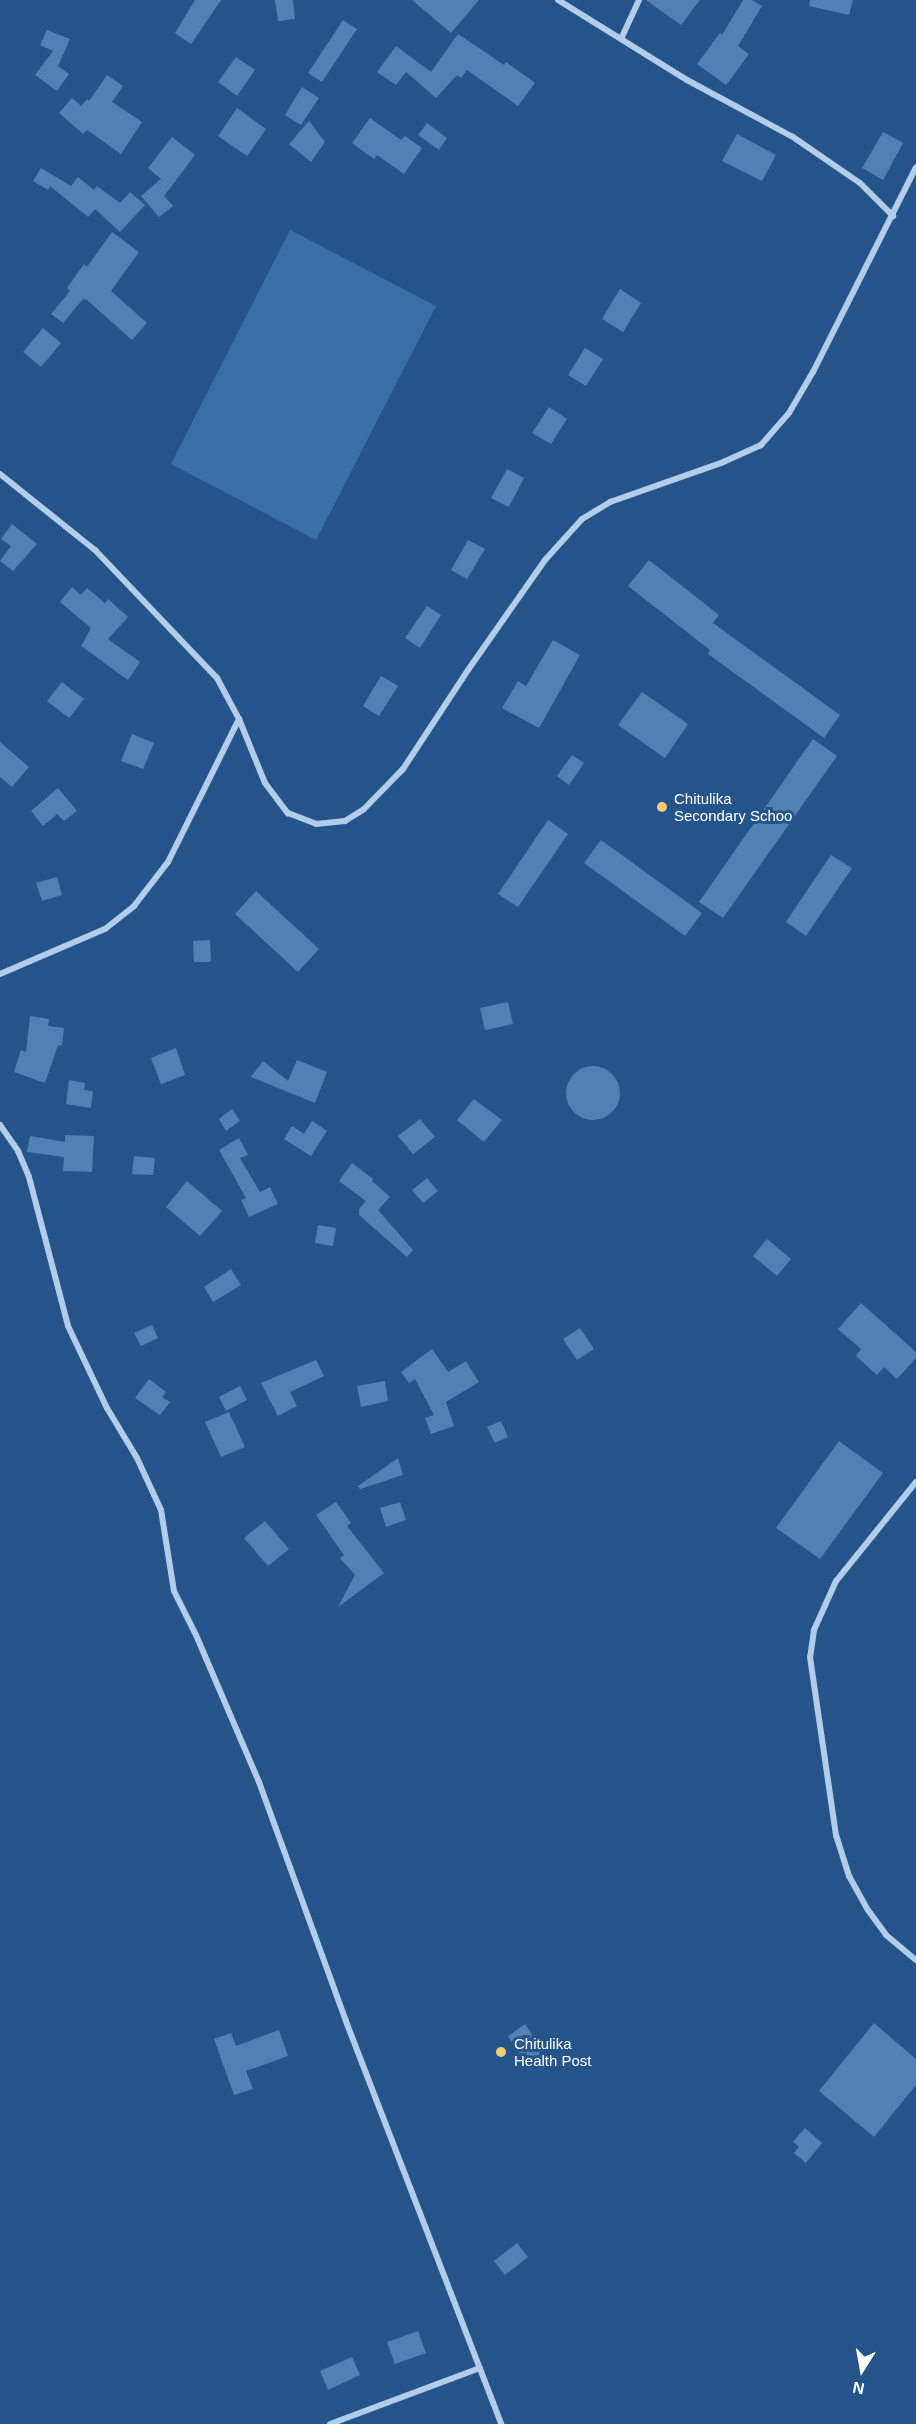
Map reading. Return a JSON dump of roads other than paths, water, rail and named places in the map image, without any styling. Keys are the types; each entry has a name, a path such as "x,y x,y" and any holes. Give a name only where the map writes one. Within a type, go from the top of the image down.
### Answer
{"street":[{"path":"558,0 687,80 793,137 860,183 893,216"},
{"path":"621,39 639,0"},
{"path":"0,474 95,550 217,678 239,719 265,783 288,813 316,824 345,821 364,809 403,769 468,670 545,560 582,519 610,502 636,491 721,463 761,445 789,413 813,372 916,167"},
{"path":"0,974 105,929 134,906 168,862 239,719"},
{"path":"0,1125 18,1151 29,1177 68,1326 107,1408 137,1458 161,1510 174,1591 196,1635 259,1782 351,2035 501,2424"},
{"path":"916,1482 837,1581 814,1630 810,1657 836,1834 849,1876 868,1910 886,1935 916,1960"},
{"path":"330,2424 480,2368"}],"place":[{"name":"Chitulika Secondary Schoo","path":"662,807"},
{"name":"Chitulika Health Post","path":"501,2052"}]}
